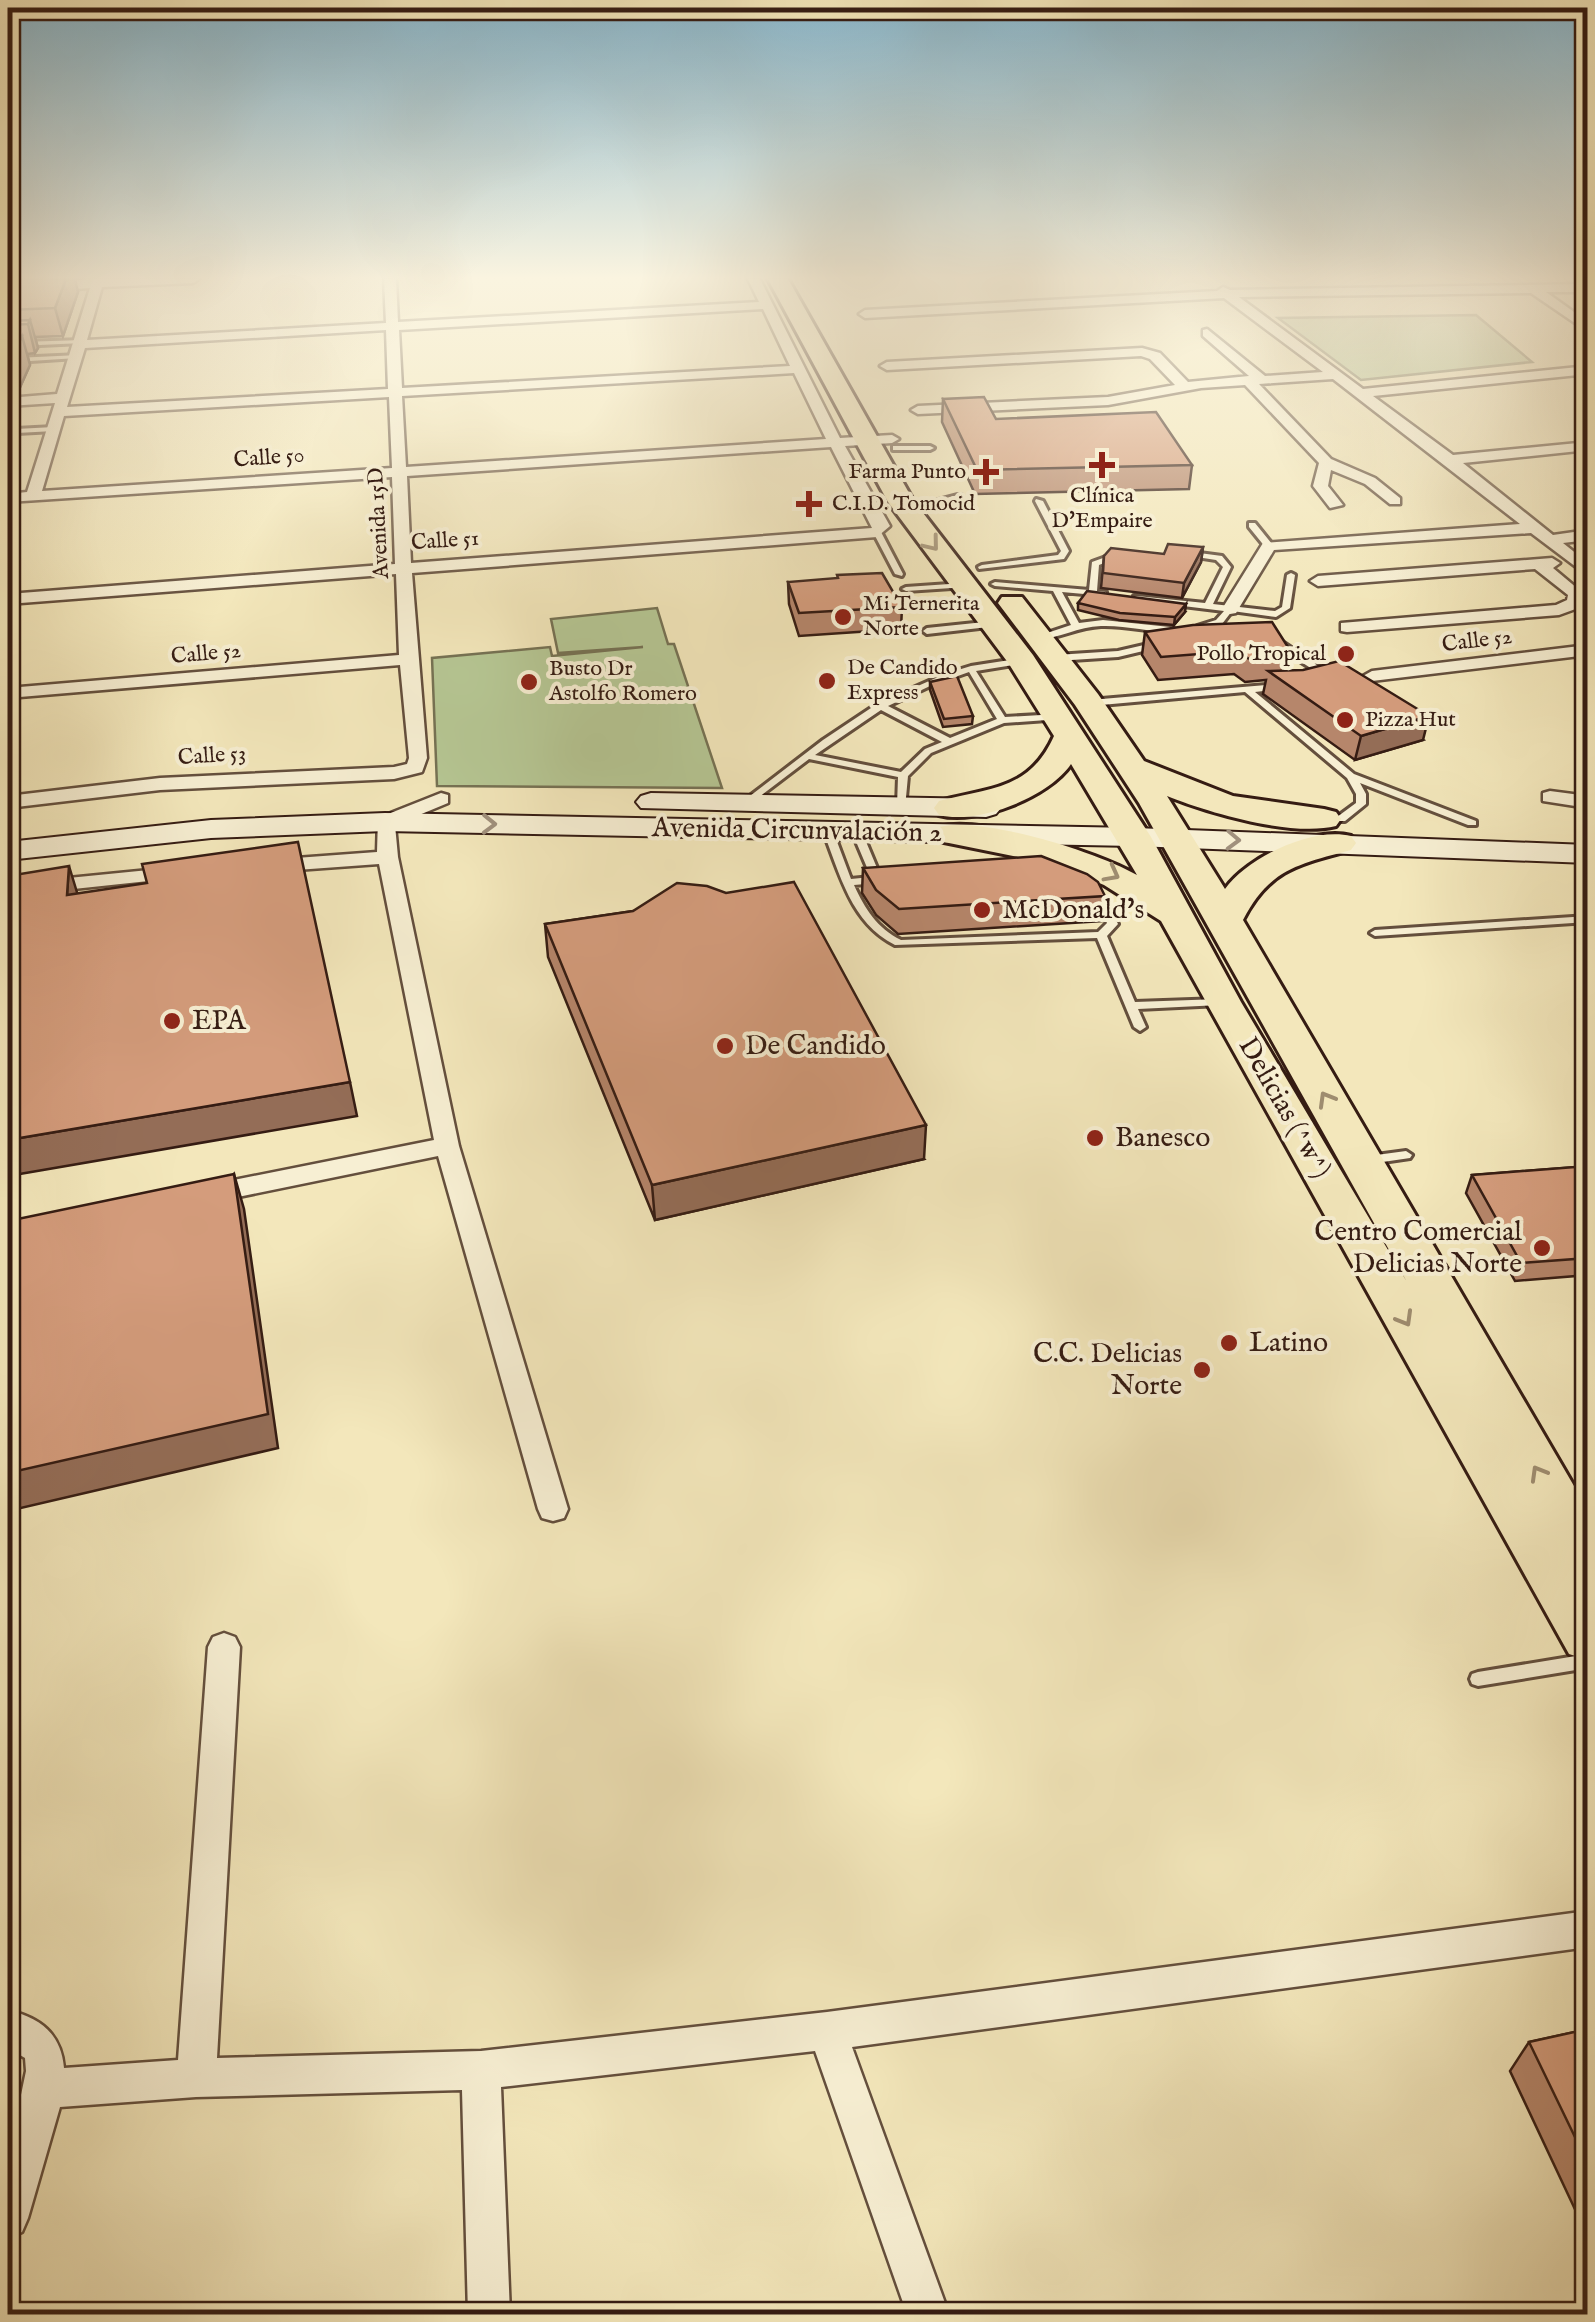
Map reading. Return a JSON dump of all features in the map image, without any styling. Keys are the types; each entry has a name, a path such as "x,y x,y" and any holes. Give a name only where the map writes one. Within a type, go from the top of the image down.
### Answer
{"main road":[{"path":"844,387 885,442 945,500 981,579 994,624 1064,726 1149,825"},
{"path":"859,387 885,442 900,502 1049,648 1131,764 1149,825"},
{"path":"951,821 1034,786 1062,760 1064,726"},
{"path":"1131,764 1171,788 1209,802 1335,827"},
{"name":"Avenida Circunvalación 2","path":"8,828 198,809 441,800 902,806 951,821"},
{"path":"951,821 1082,859 1133,885 1176,918"},
{"name":"Avenida Circunvalación 2","path":"8,851 211,829 385,822 843,831 951,821 1335,827 1472,823 1588,832"},
{"name":"Delicias (^w^)","path":"1149,825 1176,918 1588,1637"},
{"name":"Delicias (^w^)","path":"1149,825 1224,920 1588,1557"},
{"path":"1224,920 1239,889 1256,872 1294,855 1335,827"},
{"name":"Avenida Circunvalación 2","path":"1335,827 1588,854"}],"street":[{"path":"32,497 67,387"},
{"name":"Avenida 15D","path":"395,387 408,659 418,764"},
{"path":"8,402 61,405 490,387"},
{"path":"809,387 880,529"},
{"path":"918,410 1108,401 1177,387"},
{"path":"1265,387 1326,462 1370,481 1394,501"},
{"path":"1354,387 1581,566"},
{"path":"1361,393 1417,387"},
{"name":"Calle 50","path":"8,498 835,442 885,442"},
{"path":"1450,460 1588,446"},
{"path":"1326,462 1320,486 1335,505"},
{"path":"1230,609 1269,546 1533,528"},
{"name":"Calle 51","path":"8,599 880,529"},
{"path":"1548,540 1588,535"},
{"path":"1318,581 1539,564 1581,566"},
{"path":"1347,627 1558,610 1575,604 1576,594 1539,564"},
{"name":"Calle 52","path":"1372,676 1588,650"},
{"name":"Calle 52","path":"8,693 408,659"},
{"name":"Calle 53","path":"8,802 180,783 394,773 418,764"},
{"path":"1550,797 1588,802"},
{"path":"441,800 385,822 388,857 448,1146 553,1509"},
{"path":"256,867 388,857"},
{"path":"8,890 199,872"},
{"path":"180,1200 448,1146"},
{"path":"196,2078 224,1647"},
{"path":"43,2088 196,2078 481,2070 827,2031 1588,1930"},
{"path":"8,2029 24,2033 38,2044 44,2058 43,2088 8,2218"},
{"path":"827,2031 928,2314"},
{"path":"481,2070 488,2314"}],"lane":[{"path":"8,421 14,430"},
{"path":"14,430 54,428"},
{"path":"8,471 14,430"},
{"path":"885,442 930,448"},
{"path":"906,588 981,579 1061,557 1064,551 1039,501"},
{"path":"1252,525 1269,546"},
{"path":"880,529 899,574"},
{"path":"1169,554 1199,553 1224,562 1227,571 1207,606"},
{"path":"1093,592 1095,564 1135,555"},
{"path":"1131,597 1267,614 1283,612 1290,575"},
{"path":"981,579 1112,595"},
{"path":"1056,588 1076,626"},
{"path":"1049,648 1076,626 1103,623 1162,631 1204,628 1220,622 1230,609"},
{"path":"926,631 994,624"},
{"path":"1264,636 1325,670 1328,679 1320,682"},
{"path":"1201,638 1216,637"},
{"path":"1049,648 1118,654 1174,642"},
{"path":"746,802 880,706 917,686 971,669 1022,661"},
{"path":"971,669 1002,720"},
{"path":"1090,703 1284,686"},
{"path":"1248,690 1351,776 1472,823"},
{"path":"880,706 948,741"},
{"path":"902,806 903,775 911,763 948,741 1002,720 1064,726"},
{"path":"807,756 903,775"},
{"path":"1335,827 1361,804 1361,794 1351,776"},
{"path":"843,831 877,880"},
{"path":"843,831 849,882 875,932 899,943 1101,935 1114,924 1111,914 1102,902 1082,889"},
{"path":"849,882 896,880"},
{"path":"1375,933 1588,919"},
{"path":"1101,935 1140,1027"},
{"path":"1130,1006 1222,1002"},
{"path":"1362,1161 1406,1156"},
{"path":"1478,1678 1588,1661"}],"green space":[{"path":"657,608 668,644 674,644 722,788 437,786 432,658 550,647 552,656 643,647 558,653 551,619"}],"building":[{"path":"984,397 996,419 1156,412 1192,465 977,470 943,399"},
{"path":"1168,544 1203,547 1184,583 1103,573 1104,556 1111,548 1164,554"},
{"path":"882,573 902,607 799,613 788,582 838,578 837,575"},
{"path":"1087,591 1186,604 1175,617 1120,613 1078,603"},
{"path":"1272,622 1293,655 1249,659 1238,651 1161,657 1145,632 1193,625"},
{"path":"1339,661 1429,716 1361,736 1268,671 1303,670"},
{"path":"957,676 973,716 944,719 930,682"},
{"name":"EPA","path":"298,842 350,1082 8,1140 8,876 69,866 67,895 147,883 142,864"},
{"path":"1041,856 1087,874 1098,882 1105,896 899,909 876,890 863,868"},
{"name":"De Candido","path":"794,882 926,1125 652,1185 545,924 633,911 677,883 707,886 726,893"},
{"name":"Centro Comercial Delicias Norte","path":"1588,1166 1588,1258 1521,1263 1472,1175"},
{"path":"234,1174 268,1414 8,1473 8,1221"},
{"path":"1588,2029 1588,2164 1529,2042"}],"place":[{"name":"Clínica D'Empaire","path":"1102,465"},
{"name":"Farma Punto","path":"986,472"},
{"name":"C.I.D. Tomocid","path":"809,504"},
{"name":"Mi Ternerita Norte","path":"843,617"},
{"name":"Pollo Tropical","path":"1346,654"},
{"name":"De Candido Express","path":"827,681"},
{"name":"Busto Dr Astolfo Romero","path":"529,682"},
{"name":"Pizza Hut","path":"1345,720"},
{"name":"McDonald's","path":"982,910"},
{"name":"EPA","path":"172,1021"},
{"name":"De Candido","path":"725,1046"},
{"name":"Banesco","path":"1095,1138"},
{"name":"Centro Comercial Delicias Norte","path":"1542,1248"},
{"name":"Latino","path":"1229,1343"},
{"name":"C.C. Delicias Norte","path":"1202,1370"}]}
